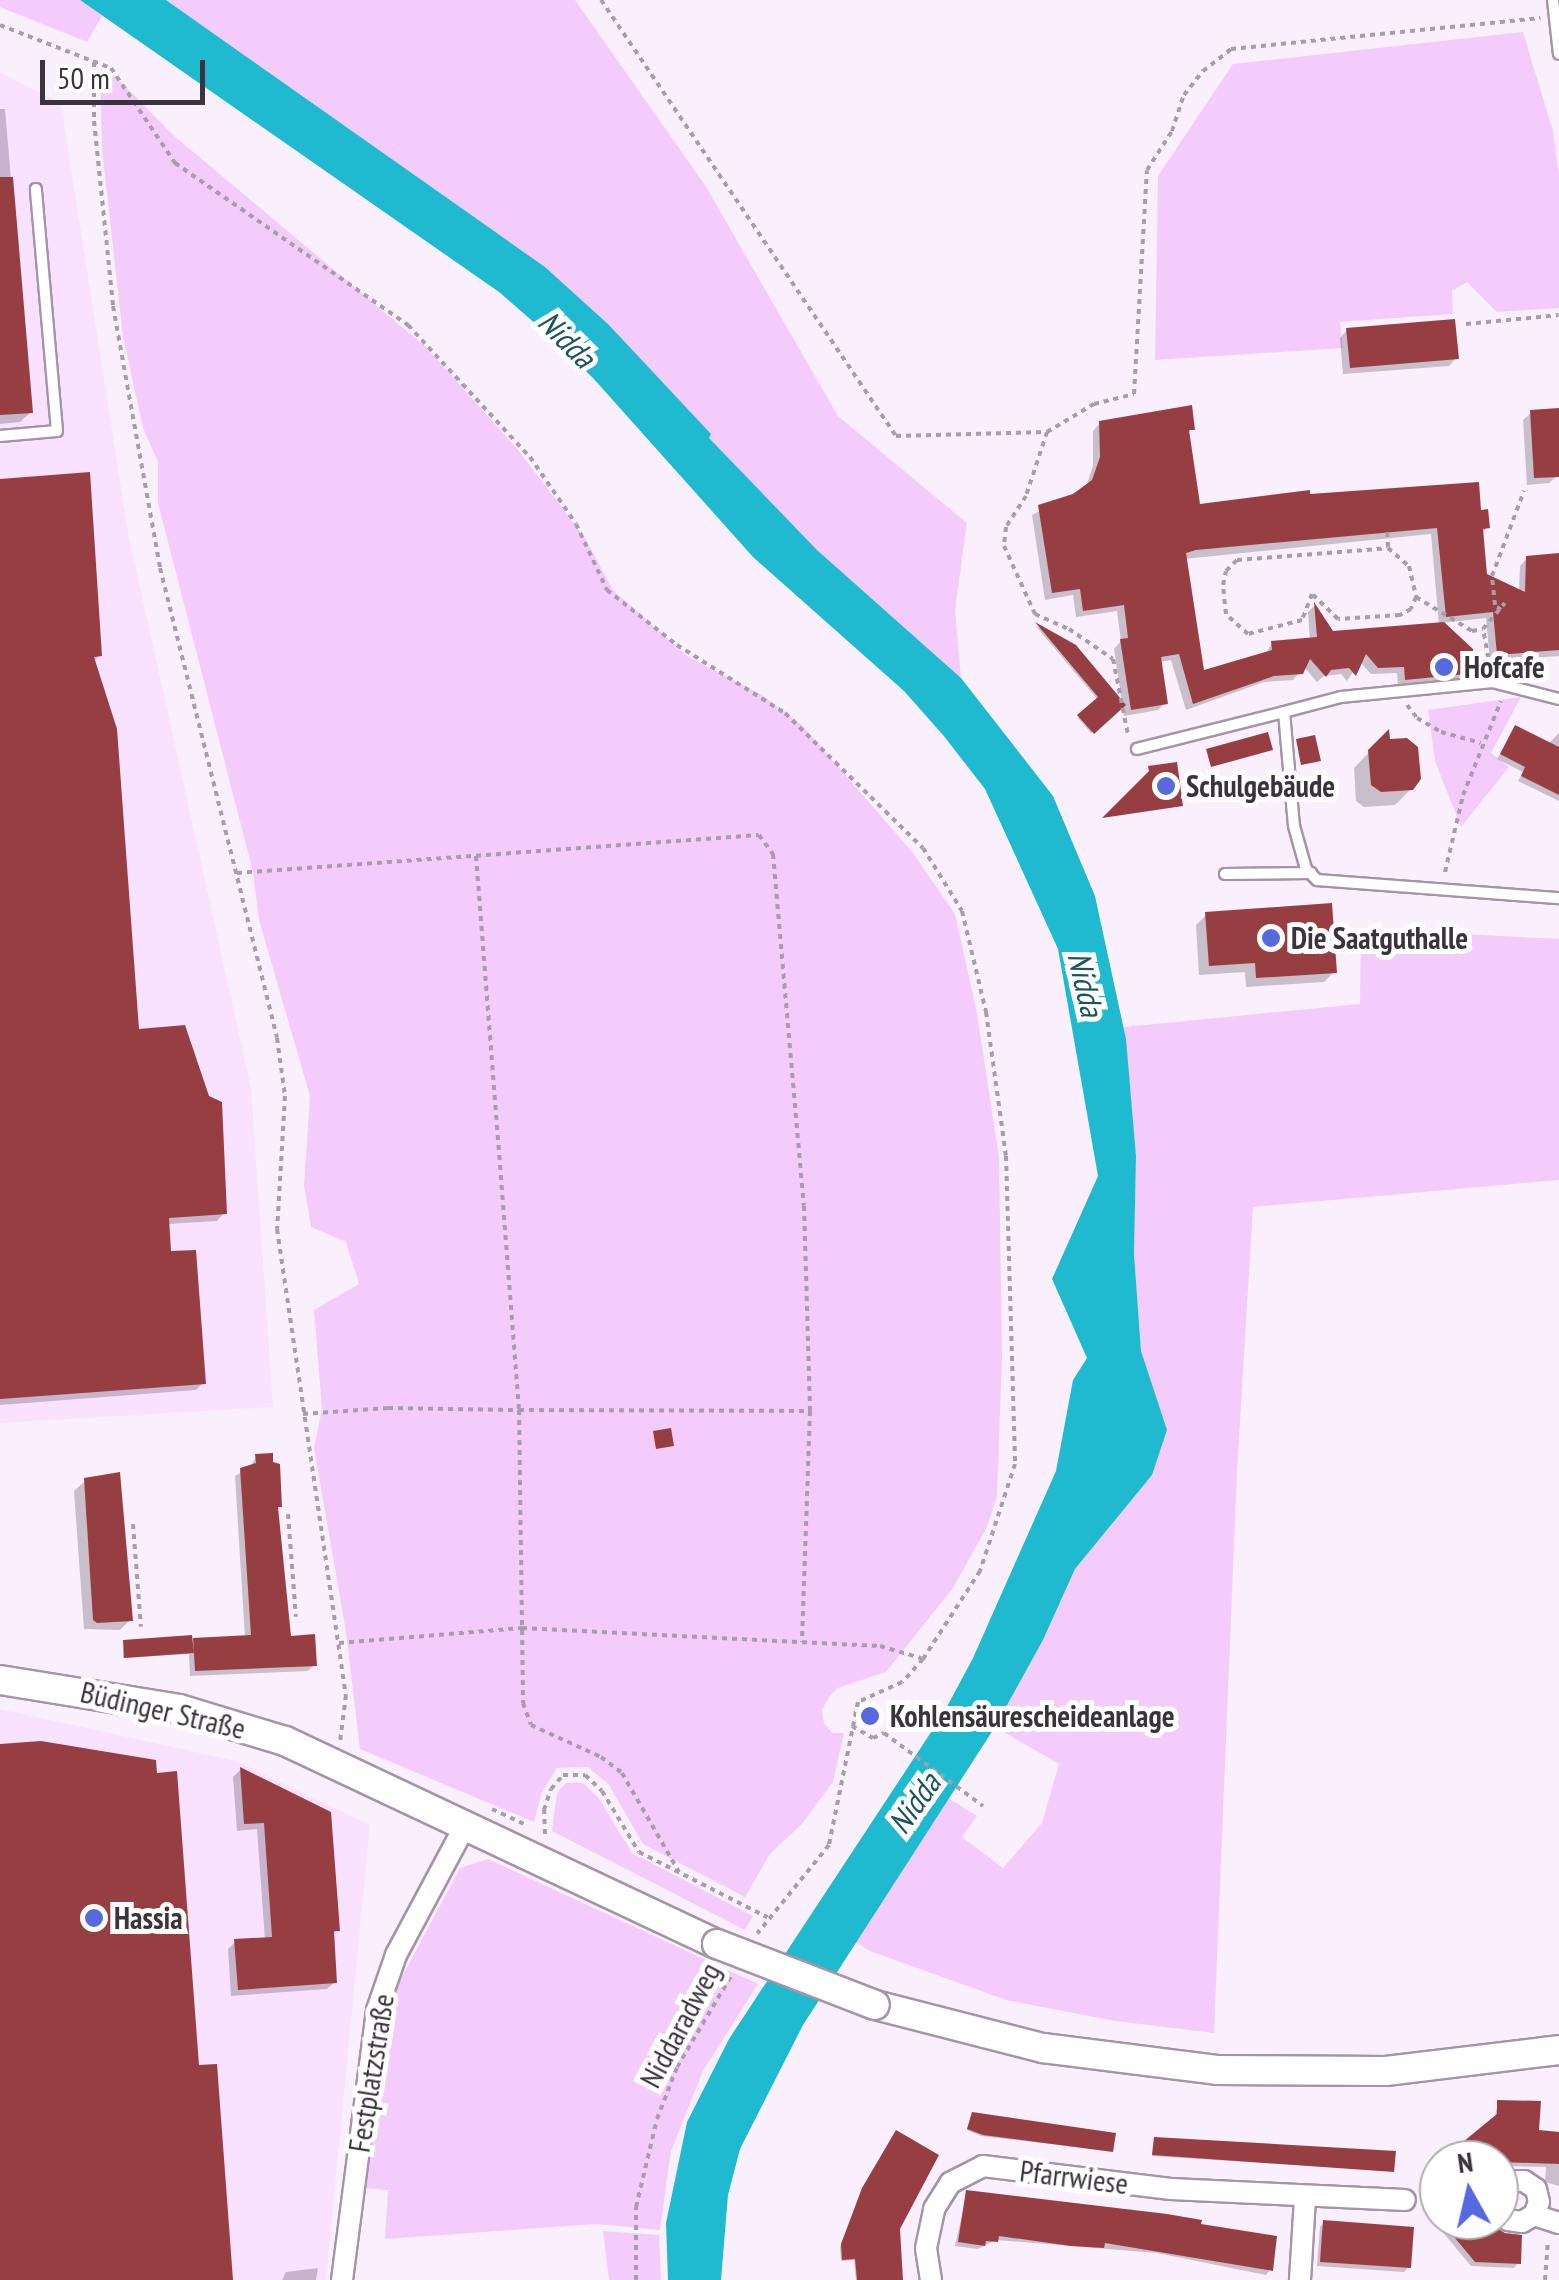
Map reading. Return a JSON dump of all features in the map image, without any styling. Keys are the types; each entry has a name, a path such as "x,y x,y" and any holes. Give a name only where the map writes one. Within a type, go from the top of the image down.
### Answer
{"main road":[{"name":"Büdinger Straße","path":"0,1680 179,1710 330,1751 466,1824 729,1953 875,2005 1043,2048 1216,2070 1386,2070 1559,2050"}],"street":[{"name":"Festplatzstraße","path":"342,2280 377,2010 396,1954 466,1824"},
{"name":"Pfarrwiese","path":"931,2280 926,2248 930,2219 950,2183 971,2168 1306,2198 1405,2200"},
{"path":"1519,2182 1531,2184 1547,2220 1519,2222"},
{"path":"1300,2280 1306,2198"}],"lane":[{"path":"1552,0 1559,54"},
{"path":"0,436 56,432 36,189"},
{"path":"1137,748 1341,697 1493,682 1559,700"},
{"path":"1284,712 1294,826 1310,873"},
{"path":"1225,874 1310,873 1337,884 1559,898"}],"path":[{"path":"601,0 896,436 1047,432 1094,404 1134,394 1147,170 1172,131 1184,96 1203,71 1232,49 1554,16"},
{"path":"0,25 111,68 175,164 408,325 530,457 576,524 607,590 677,645 785,713 923,848 962,911 986,1012 1006,1156 1014,1464 980,1571 923,1658 902,1682 858,1702 852,1726 873,1738 884,1734 984,1806"},
{"path":"94,60 94,122 116,325 160,568 277,1038 285,1096 277,1228 346,1696 330,1751"},
{"path":"1466,324 1559,314"},
{"path":"1047,432 1026,496 1006,527 1004,546 1036,614 1068,629 1113,659 1129,738 1137,748"},
{"path":"1501,610 1492,603 1492,576 1524,492"},
{"path":"1387,532 1388,548"},
{"path":"1388,548 1409,566 1416,597 1411,610 1400,616 1338,619 1312,594 1302,620 1248,634 1226,614 1223,585 1226,571 1237,560 1388,548"},
{"path":"1416,597 1472,632 1482,629 1505,603"},
{"path":"1482,629 1493,682"},
{"path":"1441,891 1463,795 1481,743 1510,684"},
{"path":"1402,691 1417,718 1441,732 1481,743"},
{"path":"237,873 759,835 773,854 804,1206 810,1411 802,1642"},
{"path":"476,856 519,1410 523,1703 531,1725 622,1773 679,1872"},
{"path":"303,1414 388,1408 810,1411"},
{"path":"288,1514 296,1617"},
{"path":"133,1524 141,1627"},
{"path":"339,1643 522,1628 880,1646 923,1658"},
{"name":"Niddaradweg","path":"749,1946 768,1917 829,1845 852,1726"},
{"path":"545,1834 544,1810 551,1789 562,1775 585,1775 602,1792 639,1852 768,1917"},
{"name":"Niddaradweg","path":"636,2280 636,2207 657,2118 729,1953"},
{"path":"1545,2280 1547,2220"}],"shaded area":[{"path":"0,0 80,0 102,16 87,42 0,7"},
{"path":"166,0 575,0 705,185 838,416 967,523 955,610 961,678 817,550 708,438 608,324 545,267"},
{"path":"1523,32 1553,131 1559,176 1559,308 1497,312 1467,282 1452,291 1453,314 1340,322 1343,348 1155,360 1158,176 1233,64"},
{"path":"100,69 119,80 172,134 427,348 518,450 585,538 613,590 687,656 762,695 802,725 913,853 955,914 977,1013 999,1157 1002,1356 997,1496 987,1527 953,1588 886,1672 838,1688 830,1696 822,1710 824,1723 832,1733 844,1733 833,1782 802,1824 770,1854 745,1897 643,1844 609,1785 588,1767 557,1768 542,1792 534,1822 360,1749 346,1632 314,1448 322,1409 314,1310 359,1284 346,1242 311,1227 304,1186 310,1096 259,920 253,872 158,503 158,462 143,428 123,336 102,149"},
{"path":"0,72 61,104 128,533 251,1088 273,1407 0,1423"},
{"path":"1521,697 1491,753 1509,767 1461,827 1435,761 1428,710"},
{"path":"1361,929 1559,939 1559,1180 1253,1207 1237,1471 1214,2033 1115,2021 1006,2000 870,1951 854,1941 948,1798 977,1816 962,1837 1003,1868 1042,1823 1059,1764 995,1727 1043,1640 1075,1569 1152,1475 1151,1388 1141,1351 1134,1254 1136,1156 1124,1027 1360,1004"},
{"path":"0,1709 236,1761 370,1825 326,2280 0,2280"},
{"path":"566,1783 583,1783 598,1797 632,1853 753,1916 745,1930 552,1831 557,1793"},
{"path":"488,1859 758,1984 703,2071 671,2151 660,2230 597,2224 385,2239 388,2190 362,2188 386,2007 460,1868"},
{"path":"603,2231 659,2235 661,2280 609,2280"}],"water":[{"name":"Nidda","path":"80,0 166,0 545,267 608,324 711,434 709,438 817,550 961,678 1053,796 1095,896 1126,1039 1136,1156 1134,1254 1141,1351 1167,1430 1152,1475 1075,1569 1043,1640 995,1727 803,2025 740,2149 728,2195 721,2280 668,2280 666,2223 687,2122 729,2039 943,1714 973,1658 1056,1471 1073,1380 1087,1358 1052,1279 1098,1176 1058,949 985,789 943,735 904,691 753,557 593,378 499,292"}],"building":[{"path":"0,177 13,177 33,413 0,415"},
{"path":"1455,319 1459,359 1350,368 1346,328"},
{"path":"1192,405 1195,430 1189,430 1200,504 1310,490 1310,494 1479,482 1481,510 1488,509 1490,528 1483,529 1487,574 1525,592 1526,556 1559,553 1559,650 1497,655 1493,612 1446,617 1437,528 1196,550 1186,553 1204,670 1272,650 1271,641 1317,637 1314,602 1333,631 1444,622 1473,649 1475,662 1466,674 1405,680 1404,667 1378,668 1366,654 1356,676 1349,668 1331,670 1326,677 1310,659 1303,674 1274,676 1193,704 1179,654 1161,657 1168,704 1131,710 1120,639 1128,638 1124,605 1083,611 1080,589 1052,593 1038,505 1073,494 1092,480 1100,457 1099,421"},
{"path":"1559,408 1559,477 1534,478 1530,410"},
{"path":"90,472 102,656 94,657 117,729 139,1029 185,1025 209,1096 222,1102 227,1214 169,1218 171,1251 196,1250 206,1384 0,1399 0,479"},
{"path":"1035,622 1076,645 1126,705 1094,734 1077,715 1098,697"},
{"path":"1515,725 1559,747 1559,795 1521,776 1525,767 1500,754"},
{"path":"1389,729 1390,739 1407,738 1418,747 1421,779 1413,790 1381,792 1371,785 1368,750"},
{"path":"1268,732 1273,750 1211,767 1206,749"},
{"path":"1315,735 1321,761 1301,765 1296,739"},
{"path":"1177,762 1183,806 1102,818 1149,771 1148,766"},
{"name":"Die Saatguthalle","path":"1332,903 1337,973 1256,978 1255,963 1209,966 1205,912"},
{"path":"671,1428 674,1446 656,1449 653,1431"},
{"path":"273,1453 273,1462 280,1464 282,1507 278,1507 291,1636 315,1634 317,1666 195,1671 193,1638 251,1635 240,1468 256,1463 255,1454"},
{"path":"120,1472 133,1621 97,1623 93,1620 84,1478"},
{"path":"192,1635 194,1653 124,1658 123,1640"},
{"name":"Hassia","path":"41,1741 156,1760 157,1773 177,1771 199,2065 217,2064 233,2280 0,2280 0,1744"},
{"path":"240,1767 331,1812 340,1931 334,1931 337,1983 238,1990 234,1939 272,1937 264,1823 244,1824"},
{"path":"1497,2100 1541,2101 1539,2130 1559,2132 1559,2164 1519,2163 1519,2140 1465,2140 1497,2114"},
{"path":"972,2112 1116,2133 1113,2152 983,2135 967,2129"},
{"path":"896,2130 939,2155 900,2229 903,2280 857,2280 855,2259 842,2260 841,2244 862,2188"},
{"path":"1154,2137 1396,2151 1394,2172 1152,2155"},
{"path":"966,2190 1167,2214 1202,2220 1201,2224 1277,2236 1273,2271 1105,2243 1104,2248 1071,2246 999,2236 998,2242 986,2241 985,2246 958,2242"},
{"path":"1323,2220 1414,2227 1411,2268 1320,2262"},
{"path":"1522,2235 1521,2264 1475,2262 1457,2240 1519,2240"}],"place":[{"name":"Hofcafe","path":"1444,667"},
{"name":"Schulgebäude","path":"1166,786"},
{"name":"Die Saatguthalle","path":"1271,938"},
{"name":"Kohlensäurescheideanlage","path":"870,1716"},
{"name":"Hassia","path":"94,1918"}]}
